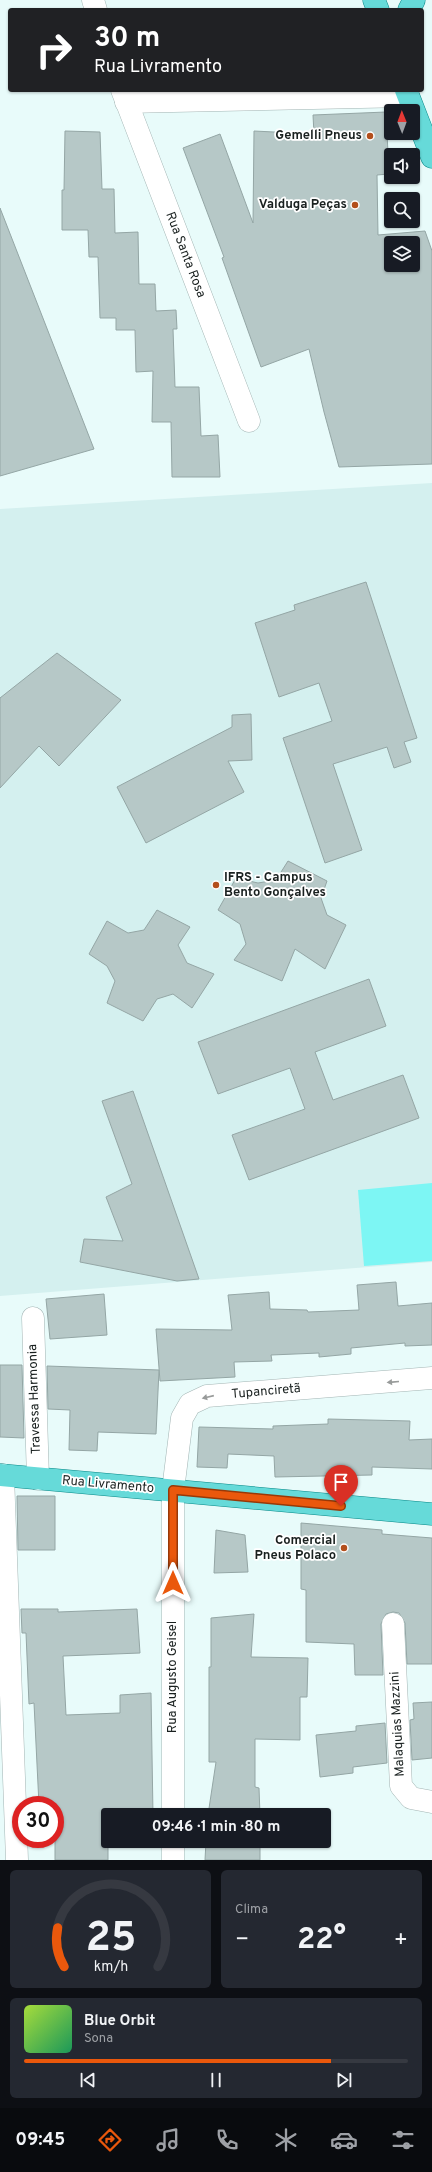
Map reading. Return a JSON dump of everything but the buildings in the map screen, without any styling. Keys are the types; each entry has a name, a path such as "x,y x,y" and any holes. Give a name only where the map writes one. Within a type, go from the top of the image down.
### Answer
{"main road":[{"path":"407,93 432,157"},
{"name":"Rua Livramento","path":"1,1475 432,1514"}],"street":[{"path":"124,96 407,93"},
{"name":"Rua Santa Rosa","path":"124,96 249,421"},
{"name":"Travessa Harmonia","path":"33,1318 38,1479"},
{"name":"Tupanciretã","path":"173,1490 182,1418 190,1404 207,1396 432,1378"},
{"path":"1,1475 18,1860"},
{"name":"Rua Augusto Geisel","path":"173,1490 173,1808"},
{"name":"Malaquias Mazzini","path":"393,1624 401,1786 411,1798 432,1802"},
{"path":"173,1848 173,1860"}],"shaded area":[{"name":"IFRS - Campus Bento Gonçalves","path":"432,483 432,1262 0,1296 0,509"},
{"path":"432,1183 432,1261 364,1266 358,1190"}],"place":[{"name":"Gemelli Pneus","path":"370,136"},
{"name":"Valduga Peças","path":"355,205"},
{"name":"IFRS - Campus Bento Gonçalves","path":"216,885"},
{"name":"Comercial Pneus Polaco","path":"344,1548"}],"route":[{"path":"173,1583 173,1490 341,1506"}]}
